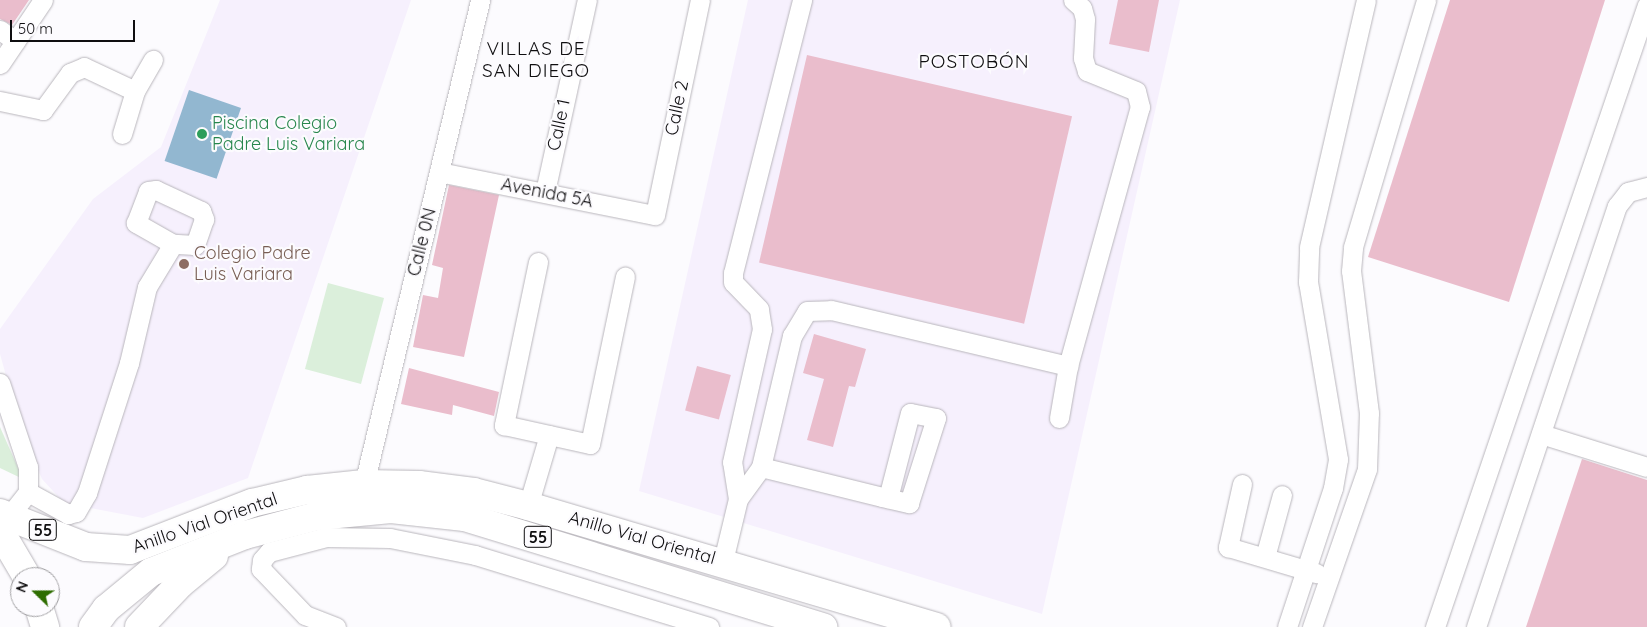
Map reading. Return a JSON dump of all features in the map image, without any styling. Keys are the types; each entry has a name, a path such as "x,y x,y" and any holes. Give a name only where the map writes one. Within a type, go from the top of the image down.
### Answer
{"highway":[{"name":"Anillo Vial Oriental","path":"3,520 86,547 130,550 252,503 307,490 364,484 419,485 474,492 528,506 723,561 936,627"},
{"name":"Anillo Vial Oriental","path":"92,627 106,609 151,572 245,535 317,516 372,511 465,517 818,626"},
{"name":"55","path":"3,520 23,567"},
{"path":"139,627 180,584 245,535"}],"street":[{"path":"0,64 8,35 43,0"},
{"name":"Calle 0N","path":"364,484 480,0"},
{"name":"Calle 1","path":"545,192 587,0"},
{"name":"Calle 2","path":"654,215 700,0"},
{"path":"723,561 738,498 732,462 762,330 758,309 733,282 733,273 802,0"},
{"path":"1060,418 1068,366 1140,107 1136,91 1087,71 1083,58 1085,19 1082,8 1073,0"},
{"path":"1287,627 1333,488 1338,459 1308,282 1309,247 1366,0"},
{"path":"1312,627 1360,496 1371,438 1351,270 1353,247 1426,0"},
{"path":"1435,627 1647,5"},
{"path":"122,134 135,91 153,60"},
{"path":"0,101 43,110 70,73 84,67 135,91"},
{"name":"Avenida 5A","path":"439,172 654,215"},
{"path":"1476,627 1617,206 1628,192 1647,187"},
{"path":"28,492 61,512 76,512 82,504 129,364 146,287 173,244"},
{"path":"538,262 504,425 590,444 625,277"},
{"path":"738,498 761,467 792,336 807,311 831,310 1068,366"},
{"path":"762,330 792,336"},
{"path":"0,383 28,467 28,492 3,520"},
{"path":"1541,434 1647,467"},
{"path":"528,506 549,435"},
{"path":"761,467 888,498"},
{"path":"1242,484 1228,547 1306,568 1329,578"},
{"path":"1333,488 1360,496"},
{"path":"1265,556 1282,495"},
{"path":"336,627 305,615 262,569 262,560 269,552 326,537 390,538 475,555 709,627"}],"shaded area":[{"name":"Colegio Padre Luis Variara","path":"220,0 411,0 248,478 143,518 64,503 42,479 22,433 0,354 0,329 93,199 161,147"},
{"path":"748,0 1180,0 1042,614 639,491"}],"green space":[{"path":"328,283 384,298 361,384 305,369"},
{"path":"0,427 23,479 0,468"}],"water":[{"name":"Piscina Colegio Padre Luis Variara","path":"189,90 241,108 217,179 165,161"}],"building":[{"path":"0,0 29,0 12,25 0,19"},
{"path":"1118,0 1159,0 1149,52 1109,44"},
{"path":"1450,0 1605,0 1509,302 1368,257"},
{"path":"807,55 1072,116 1024,324 759,263"},
{"path":"449,185 499,195 464,357 413,347 423,295 438,298 443,268 432,265"},
{"path":"814,334 866,349 855,387 849,386 833,447 807,440 824,379 803,373"},
{"path":"697,366 731,375 719,419 685,410"},
{"path":"409,368 499,392 494,416 453,405 452,415 401,404"},
{"path":"1582,459 1647,480 1647,627 1526,627"}],"place":[{"name":"Piscina Colegio Padre Luis Variara","path":"202,134"},
{"name":"Colegio Padre Luis Variara","path":"184,264"}],"district":[{"name":"VILLAS DE SAN DIEGO","path":"536,60"},
{"name":"POSTOBÓN","path":"974,62"}]}
